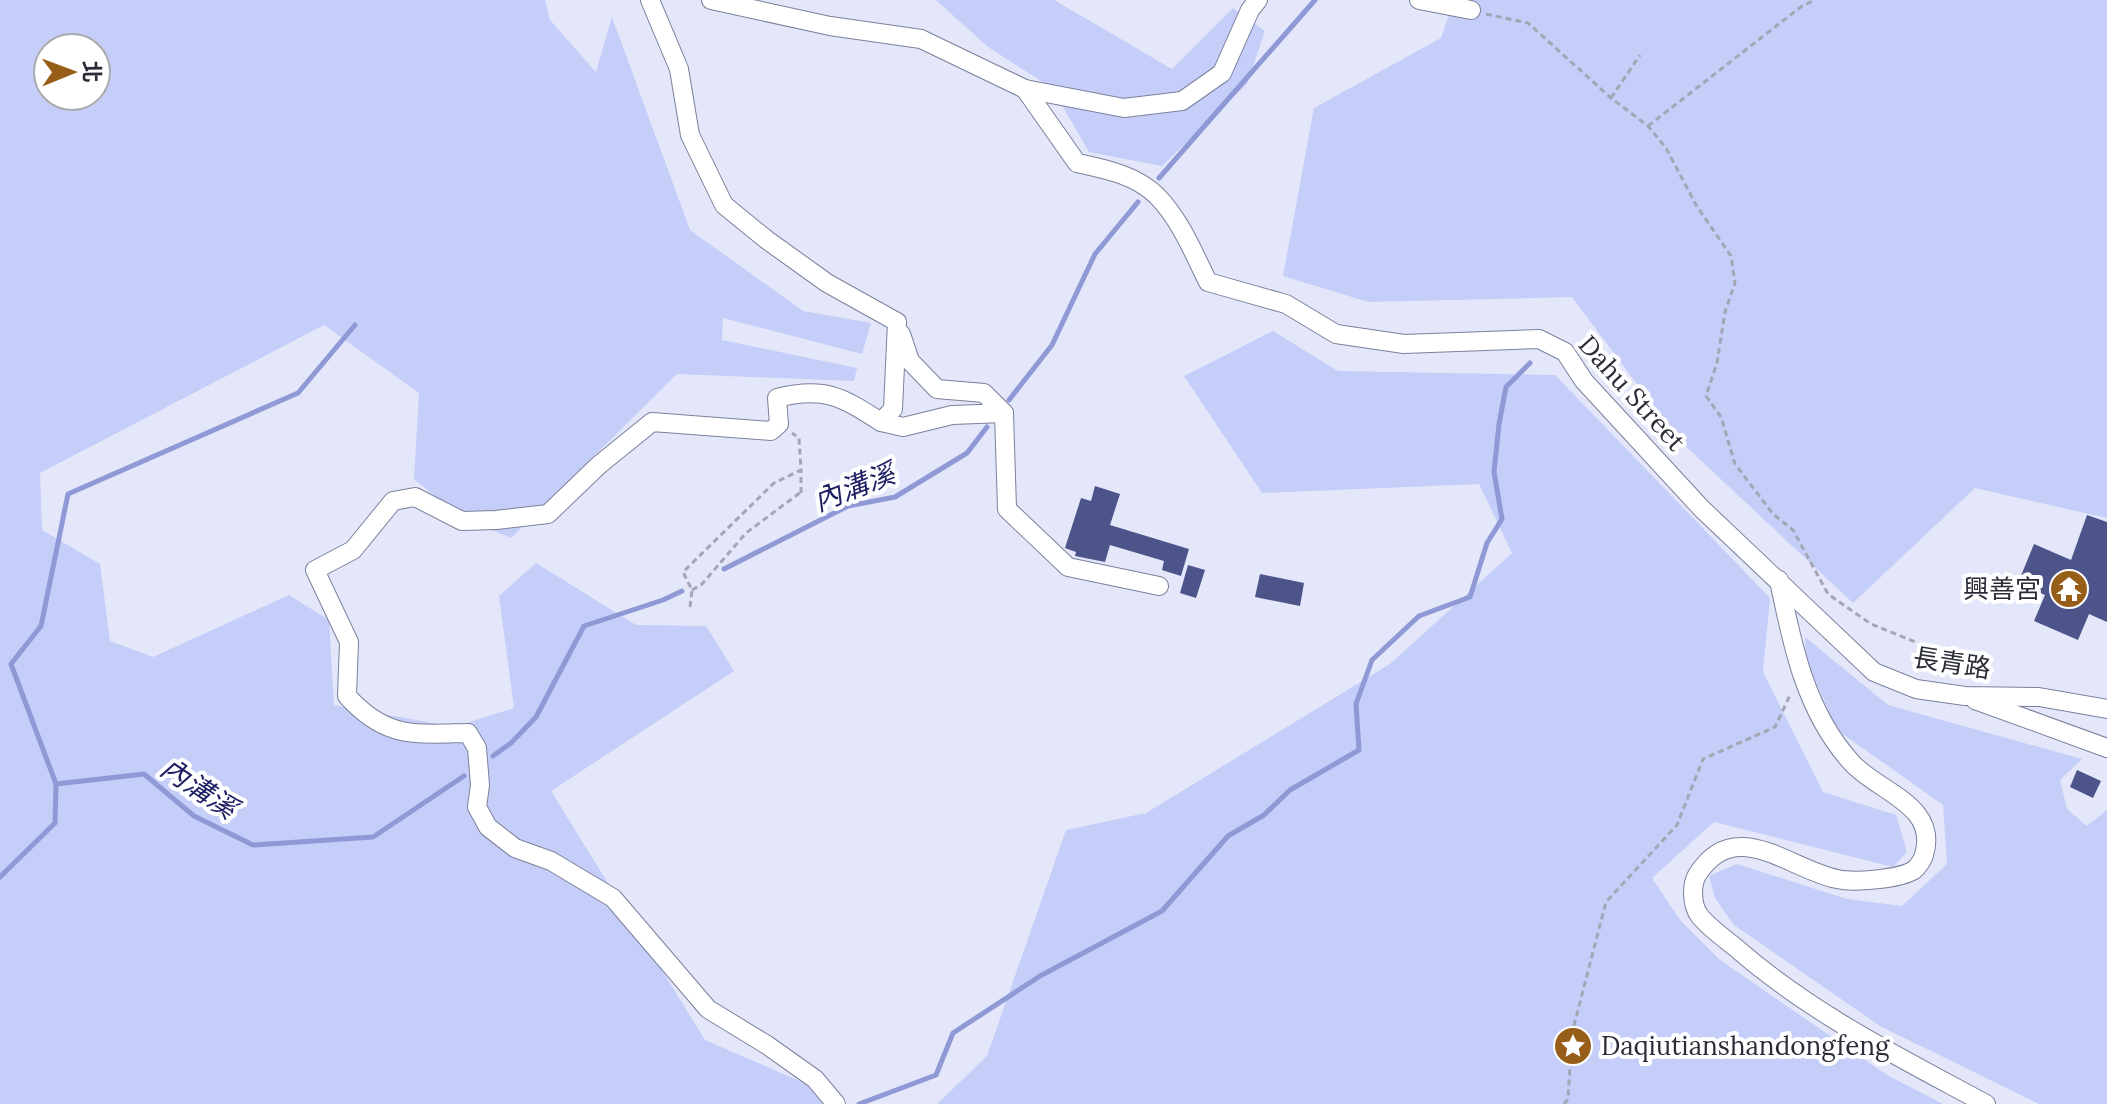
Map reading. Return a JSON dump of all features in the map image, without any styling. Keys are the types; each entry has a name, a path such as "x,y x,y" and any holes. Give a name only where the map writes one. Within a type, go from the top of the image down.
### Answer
{"street":[{"path":"650,0 679,69 690,135 724,205 827,283 897,322 910,361 937,389 984,393 1004,413 1007,509 1068,567 1159,586"},
{"name":"Dahu Street","path":"711,0 830,26 921,39 1025,89 1077,163 1111,170 1157,196 1184,235 1208,282 1286,304 1336,334 1404,344 1539,339 1565,352 1584,381 1702,509 1779,580"},
{"path":"1025,89 1124,108 1182,101 1222,73 1250,10 1258,0"},
{"path":"1419,0 1471,10"},
{"path":"881,422 893,409 897,322"},
{"path":"836,1104 815,1079 708,1009 613,898 551,861 515,848 488,827 477,807 480,785 477,748 468,733 406,734 367,717 347,696 349,642 315,570 353,550 393,501 415,497 462,521 548,514 599,465 652,422 771,431 779,424 777,398 800,392 839,396 881,422 903,427 952,415 1004,413"},
{"path":"1779,580 1794,653 1817,713 1852,764 1921,816 1927,834 1924,856 1916,869 1893,878 1838,880 1757,848 1728,849 1711,857 1695,879 1693,901 1699,915 1768,976 1852,1033 1986,1104"},
{"name":"長青路","path":"1779,580 1874,672 1916,689 1965,696 2039,697 2107,709"},
{"path":"1965,696 2107,748"}],"path":[{"path":"1648,126 1802,6 1815,0"},
{"path":"1471,10 1528,23 1611,98 1648,126 1666,148 1696,205 1731,256 1735,283 1725,312 1717,363 1706,396 1721,417 1735,464 1773,514 1793,530 1828,594 1871,624 1985,670"},
{"path":"1611,98 1640,55"},
{"path":"692,590 702,584 746,533 801,493 799,438 779,424"},
{"path":"690,607 692,590 683,572 774,483 801,470"},
{"path":"1564,1104 1568,1099 1572,1033 1606,902 1677,825 1703,759 1775,727 1801,672"}],"shaded area":[{"path":"0,0 545,0 550,20 596,72 612,17 690,230 803,311 871,323 862,354 723,318 722,340 857,368 854,381 677,374 511,538 463,519 414,479 419,393 324,325 40,473 42,530 100,564 110,641 153,657 289,595 329,620 334,705 454,727 514,708 499,596 536,563 636,625 706,626 734,671 551,791 705,1040 823,1091 821,1104 0,1104"},
{"path":"936,0 1054,0 1172,69 1233,8 1265,31 1247,84 1162,166 1089,152 1052,88 988,47"},
{"path":"1454,0 2107,0 2107,518 1975,488 1853,603 1678,439 1572,297 1368,302 1283,276 1314,108 1441,38"},
{"path":"1273,331 1338,371 1555,375 1770,598 1763,672 1823,792 1896,815 1907,852 1893,867 1714,822 1652,878 1680,920 1720,960 1887,1075 1943,1104 937,1104 987,1056 1066,830 1146,813 1390,664 1512,553 1479,484 1262,493 1184,376"},
{"path":"1805,637 1888,705 2082,759 2060,780 2067,809 2087,826 2107,810 2107,1104 2039,1104 1880,1026 1734,925 1715,898 1709,876 1737,864 1847,899 1902,906 1947,864 1943,805 1837,730 1806,659"}],"building":[{"path":"1095,486 1120,494 1110,525 1189,549 1181,576 1162,570 1164,561 1110,545 1105,562 1075,556 1076,552 1065,548 1081,498 1091,501"},
{"name":"興善宮","path":"2087,515 2107,522 2107,622 2089,614 2078,640 2034,621 2045,595 2018,583 2034,544 2071,560"},
{"path":"1188,565 1205,570 1196,598 1180,593"},
{"path":"1260,574 1304,583 1300,606 1255,597"},
{"path":"2077,770 2101,781 2093,798 2070,787"}],"waterway":[{"name":"內溝溪","path":"1159,178 1315,0"},
{"name":"內溝溪","path":"1009,400 1052,345 1095,254 1138,202"},
{"path":"0,877 55,823 56,784 11,664 41,626 68,494 298,393 355,325"},
{"path":"859,1104 936,1075 953,1033 1040,976 1162,911 1228,836 1264,815 1290,790 1359,750 1356,704 1372,660 1419,616 1470,597 1487,543 1502,519 1494,472 1506,387 1530,363"},
{"name":"內溝溪","path":"724,569 848,506 895,497 967,453 987,427"},
{"name":"內溝溪","path":"493,756 511,743 536,717 584,626 682,591"},
{"name":"內溝溪","path":"56,784 144,774 194,816 253,845 373,837 464,776"}],"place":[{"name":"興善宮","path":"2069,589"},
{"name":"Daqiutianshandongfeng","path":"1573,1046"}]}
